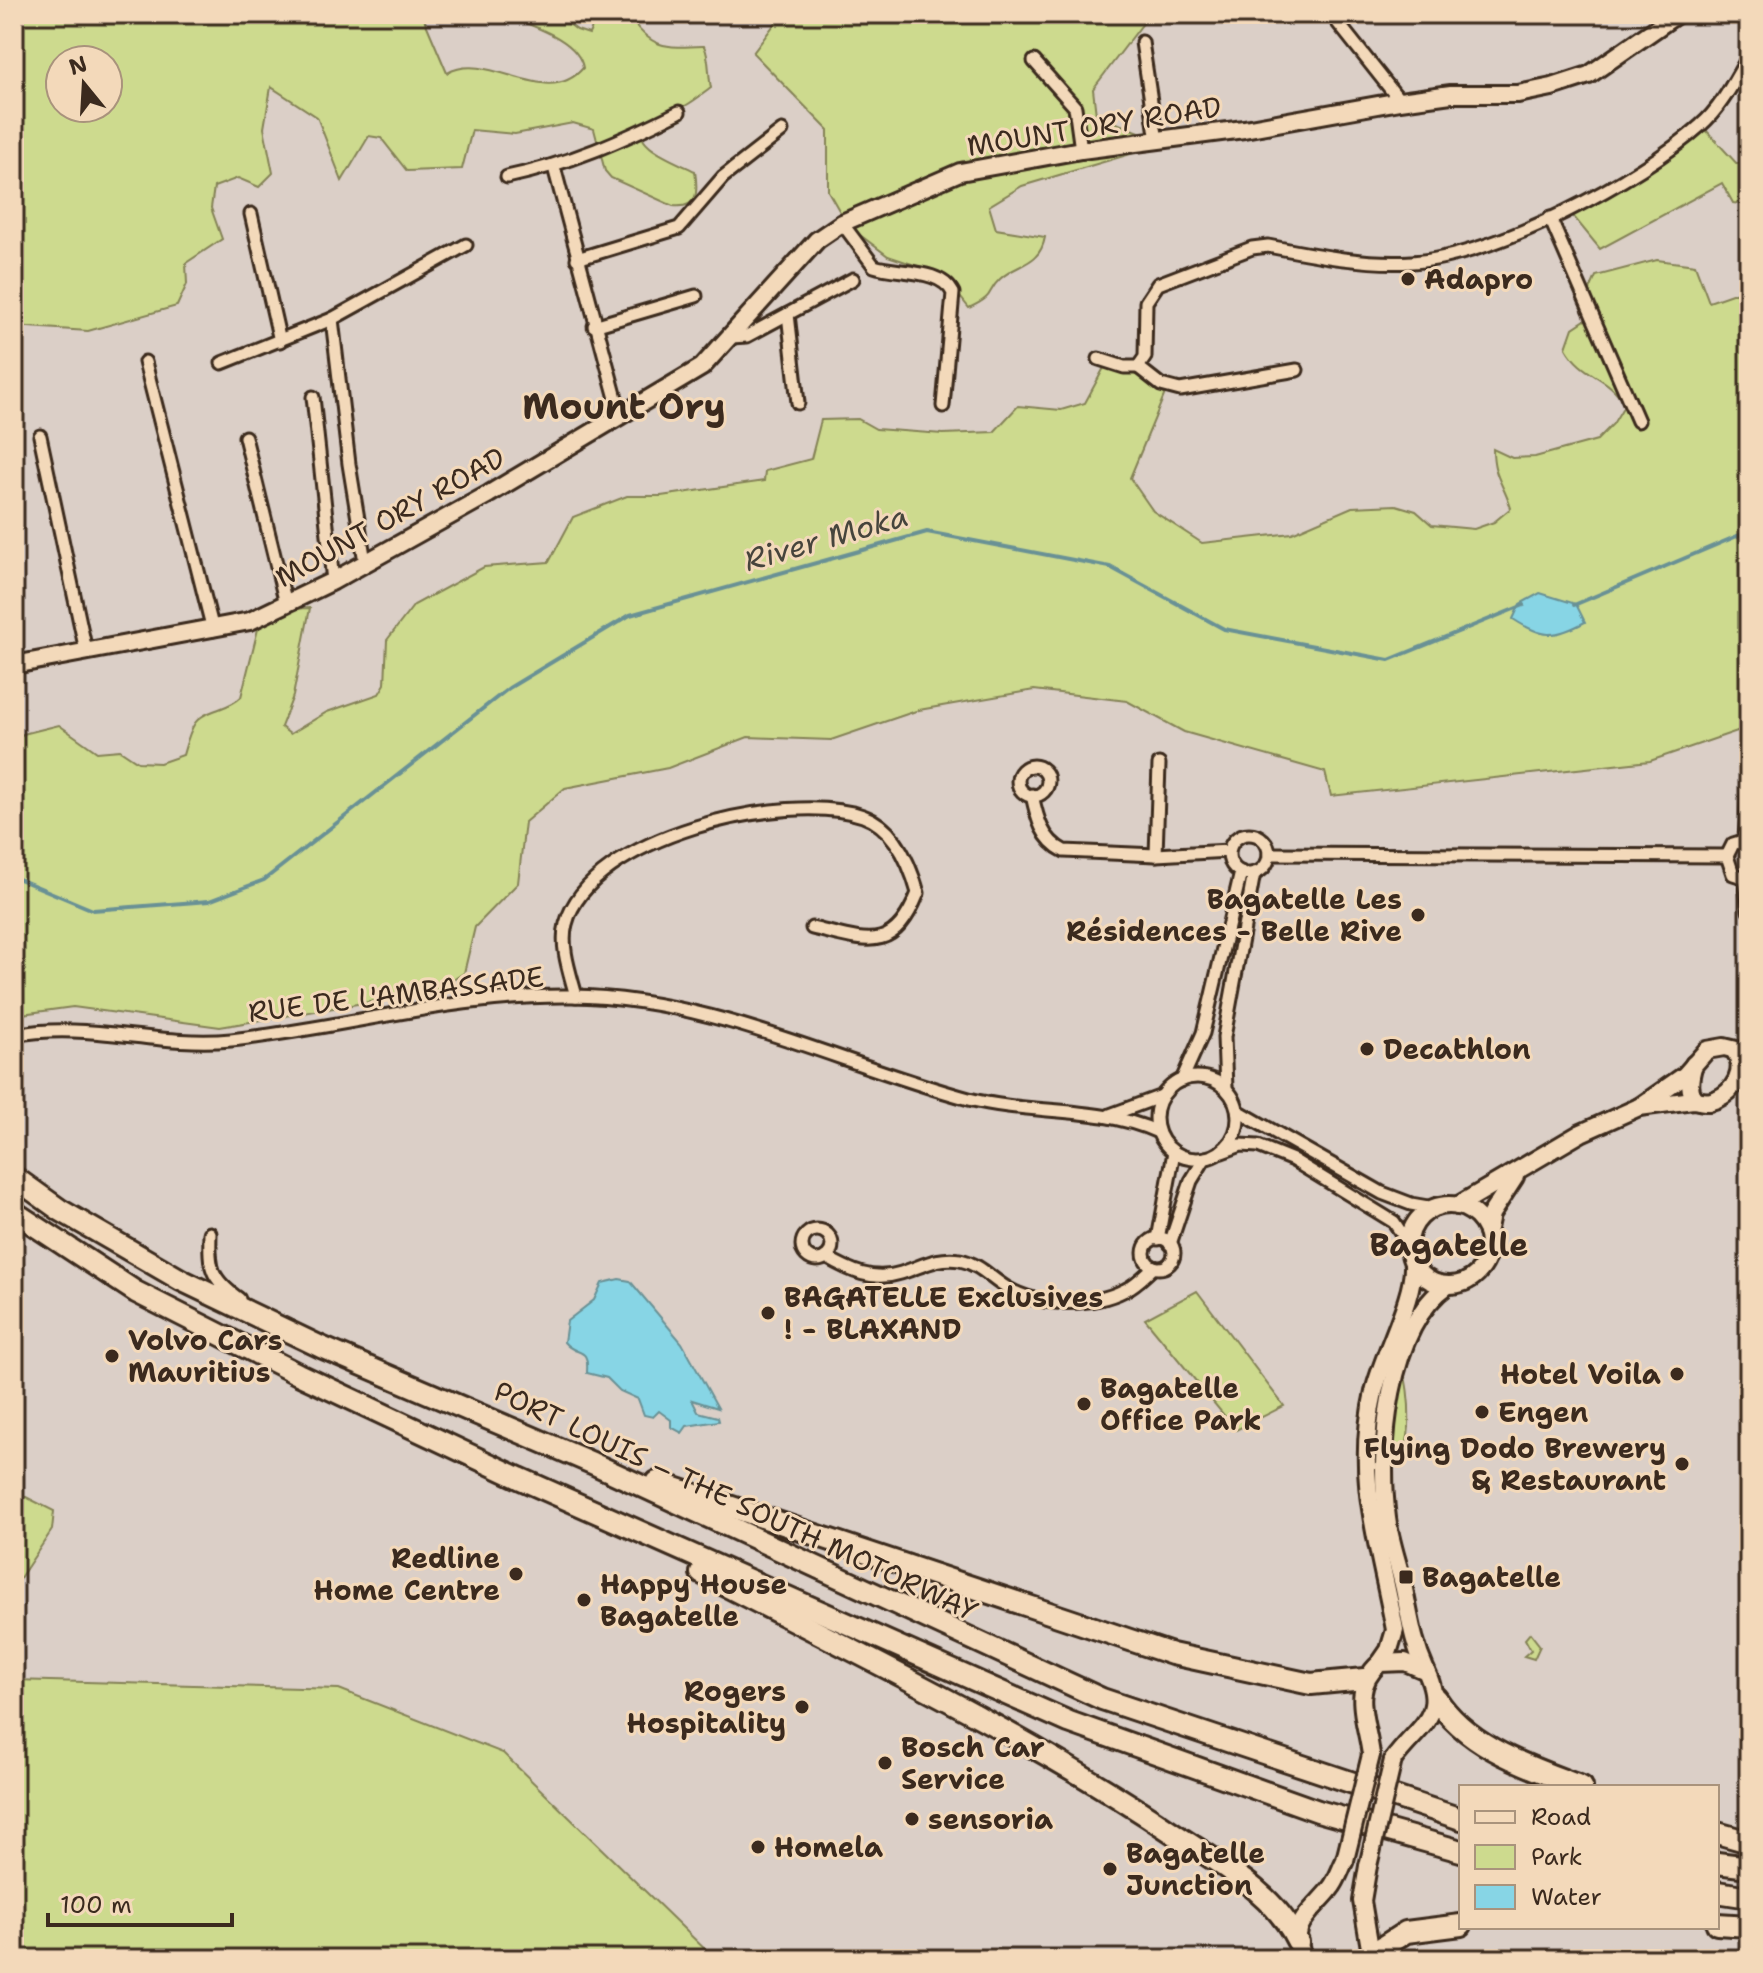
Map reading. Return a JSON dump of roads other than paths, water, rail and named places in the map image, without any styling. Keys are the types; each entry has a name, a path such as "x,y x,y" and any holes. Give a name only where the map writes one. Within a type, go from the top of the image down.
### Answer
{"highway":[{"name":"PORT LOUIS – THE SOUTH MOTORWAY","path":"14,1177 60,1210 181,1280 321,1347 592,1463 1102,1699 1459,1818"},
{"path":"14,1212 136,1292 298,1374 519,1478 1069,1722 1318,1811 1459,1850"},
{"path":"592,1463 1172,1654 1311,1684 1364,1679"},
{"path":"519,1478 1045,1752 1236,1875 1284,1915 1302,1950"},
{"path":"1436,1698 1446,1714 1485,1745 1577,1785"},
{"path":"1719,1834 1749,1842"},
{"path":"1719,1863 1749,1867"},
{"path":"1719,1892 1749,1897"},
{"path":"1719,1924 1749,1926"},
{"path":"1366,1958 1406,1932 1459,1925"}],"main road":[{"name":"MOUNT ORY ROAD","path":"14,665 250,621 333,581 489,494 702,367 817,240 842,223 960,172 1081,150 1157,141 1400,101 1451,94 1518,94 1552,87 1589,75 1677,14"},
{"path":"1302,1950 1305,1913 1334,1885 1345,1860 1371,1755 1360,1698 1364,1679 1389,1650 1395,1630 1368,1506 1369,1418 1383,1359 1413,1280 1408,1243 1416,1222 1434,1208 1457,1206 1581,1133 1639,1107 1685,1075 1694,1062 1715,1047 1741,1051 1749,1078 1748,1086 1730,1102 1693,1100 1639,1107"},
{"path":"1694,1062 1695,1090 1711,1102"},
{"path":"1413,1263 1427,1279 1448,1285 1459,1284 1478,1273 1488,1255 1487,1233 1499,1200 1524,1166"},
{"path":"1457,1206 1476,1216 1487,1233"},
{"path":"1366,1958 1370,1938 1362,1901 1393,1760 1427,1720 1436,1698 1410,1629 1404,1587 1387,1518 1387,1424 1397,1370 1410,1332 1423,1307 1448,1285"},
{"path":"1380,1663 1405,1662 1426,1671"}],"street":[{"path":"1331,14 1400,101"},
{"path":"1142,42 1157,141"},
{"path":"1138,367 1145,357 1146,302 1158,284 1252,248 1268,246 1378,263 1415,262 1451,257 1522,233 1628,175 1701,125 1719,104 1749,56"},
{"path":"1034,61 1075,107 1081,150"},
{"path":"507,177 554,167 620,142 679,112"},
{"path":"577,259 679,228 723,177 782,131"},
{"path":"554,167 594,326 621,417"},
{"path":"251,214 280,341"},
{"path":"1550,218 1638,421"},
{"path":"842,223 874,266 933,277 949,285 953,293 943,406"},
{"path":"222,363 332,319 466,245"},
{"path":"731,337 747,336 853,279"},
{"path":"594,326 696,296"},
{"path":"788,314 798,403"},
{"path":"332,319 349,464 365,562"},
{"path":"1099,359 1138,367 1161,385 1180,390 1297,370"},
{"path":"145,362 213,630"},
{"path":"313,397 333,581"},
{"path":"40,436 86,651"},
{"path":"245,437 286,604"},
{"path":"1156,855 1159,764"},
{"path":"1749,778 1747,839 1733,844 1727,856 1733,874 1747,879 1749,911"},
{"path":"1032,795 1043,832 1054,846 1064,851 1156,855 1229,851"},
{"path":"576,996 565,952 566,923 584,892 612,863 665,839 746,814 792,808 864,816 901,849 918,893 907,920 893,934 868,941 812,928"},
{"path":"1254,834 1265,841 1269,854 1265,866 1254,873 1241,872 1231,863 1229,851 1235,839 1254,834"},
{"path":"1269,854 1727,856"},
{"path":"1106,1116 1162,1096 1182,1080 1203,1033 1241,872"},
{"path":"1254,873 1224,1037 1226,1088 1238,1111 1382,1193 1411,1204 1434,1208"},
{"name":"RUE DE L'AMBASSADE","path":"14,1035 41,1030 92,1030 139,1037 228,1040 486,1001 576,996 693,1011 763,1029 939,1091 990,1104 1133,1121 1158,1132"},
{"path":"1182,1080 1205,1078 1226,1088"},
{"path":"1162,1096 1156,1120 1158,1132 1174,1152 1192,1159 1205,1158 1241,1145 1272,1150 1394,1222 1408,1243"},
{"path":"1218,1153 1235,1134 1238,1111"},
{"path":"1158,1239 1174,1152"},
{"path":"1170,1244 1191,1181 1205,1158"},
{"path":"210,1233 209,1263 218,1284 321,1347"},
{"path":"826,1257 852,1272 879,1277 902,1273 923,1263 959,1260 982,1267 1007,1289 1071,1303 1099,1299 1127,1290 1154,1267 1164,1267 1172,1262 1174,1252 1170,1244 1158,1239 1149,1243 1145,1252 1147,1261 1154,1267"}],"water":[{"path":"1540,593 1576,604 1585,622 1556,634 1548,634 1532,630 1513,619 1520,604"},
{"path":"619,1279 630,1281 682,1343 718,1408 692,1400 698,1412 718,1417 719,1421 687,1426 682,1433 671,1427 671,1420 659,1411 653,1417 644,1415 638,1399 620,1391 607,1378 587,1373 584,1355 564,1342 567,1321 594,1300 602,1283"}],"waterway":[{"name":"River Moka","path":"1574,605 1749,531"},
{"name":"River Moka","path":"14,877 93,910 209,901 264,880 509,688 630,615 927,532 1110,567 1224,629 1389,660 1524,605"}],"place":[{"name":"Adapro","path":"1408,279"},
{"name":"Bagatelle Les Résidences - Belle Rive","path":"1418,915"},
{"name":"Decathlon","path":"1367,1049"},
{"name":"BAGATELLE Exclusives ! - BLAXAND","path":"768,1313"},
{"name":"Volvo Cars Mauritius","path":"112,1356"},
{"name":"Hotel Voila","path":"1677,1374"},
{"name":"Bagatelle Office Park","path":"1084,1404"},
{"name":"Engen","path":"1482,1412"},
{"name":"Flying Dodo Brewery & Restaurant","path":"1682,1464"},
{"name":"Redline Home Centre","path":"516,1574"},
{"name":"Bagatelle","path":"1406,1577"},
{"name":"Happy House Bagatelle","path":"584,1600"},
{"name":"Rogers Hospitality","path":"802,1707"},
{"name":"Bosch Car Service","path":"885,1763"},
{"name":"sensoria","path":"912,1819"},
{"name":"Homela","path":"758,1847"},
{"name":"Bagatelle Junction","path":"1110,1869"}],"district":[{"name":"Mount Ory","path":"624,406"},
{"name":"Bagatelle","path":"1449,1244"}]}
